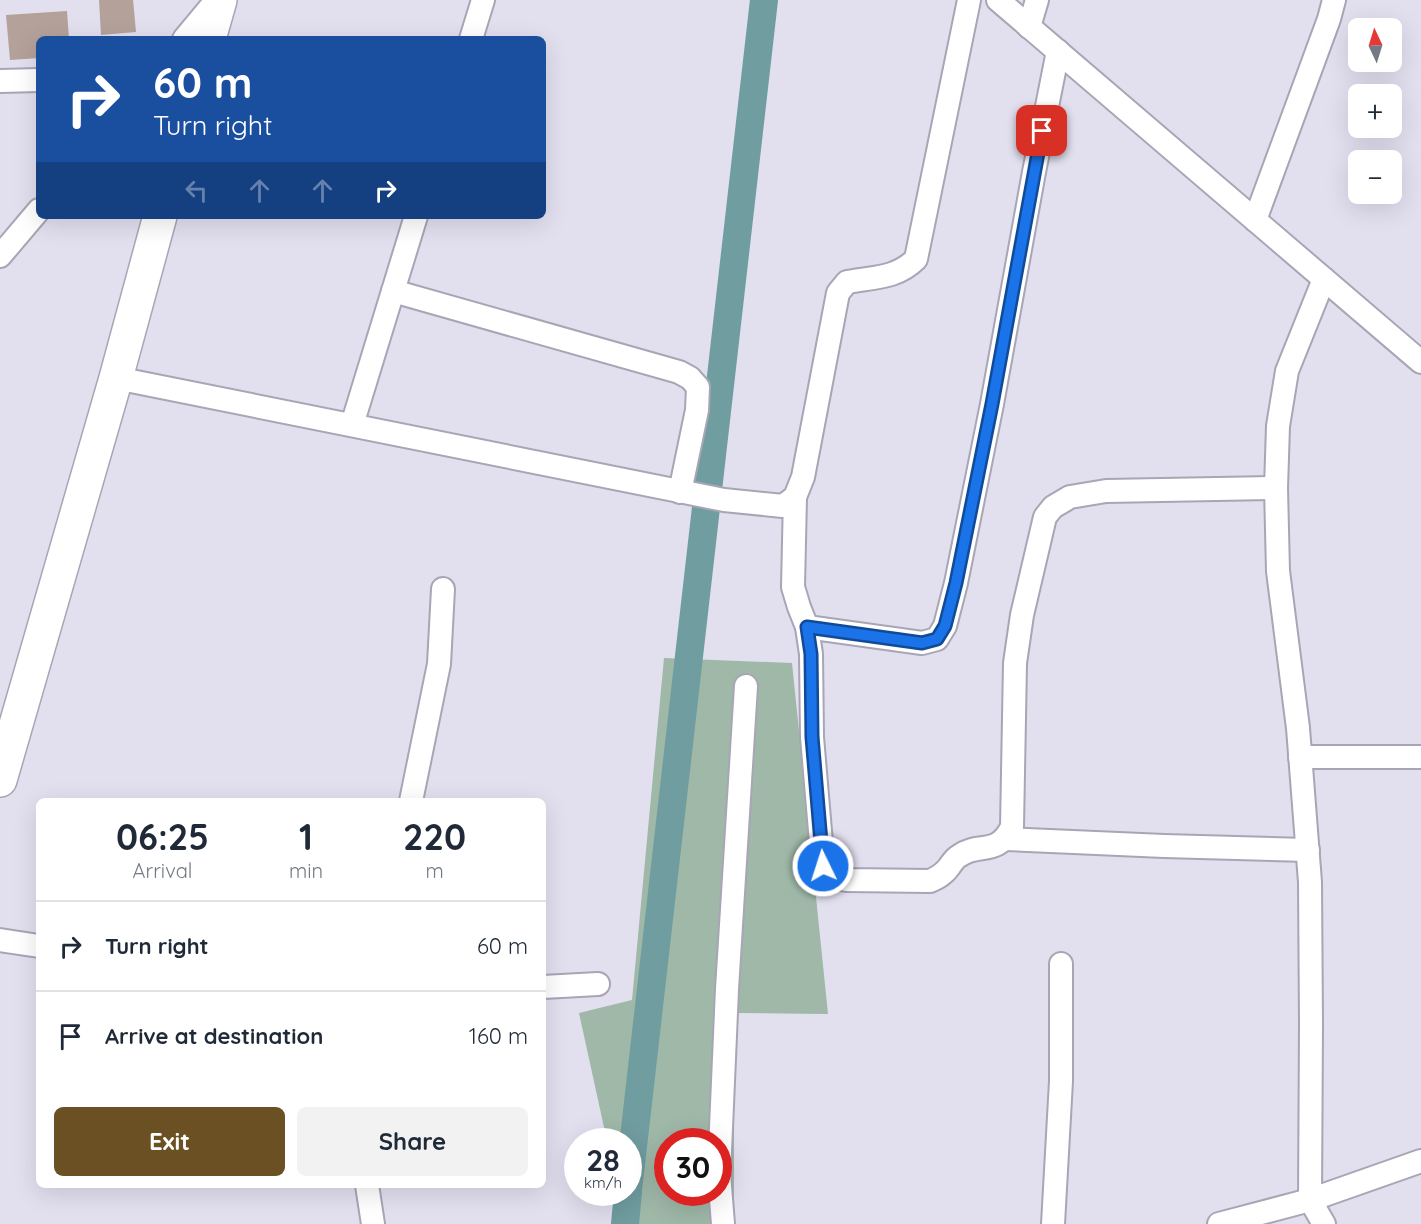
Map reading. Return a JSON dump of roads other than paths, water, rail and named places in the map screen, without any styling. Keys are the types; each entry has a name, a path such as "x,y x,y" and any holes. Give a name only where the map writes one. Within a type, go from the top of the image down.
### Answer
{"highway":[{"path":"210,36 218,0"},
{"path":"0,780 116,378 159,219"}],"street":[{"path":"187,36 218,0"},
{"path":"472,36 483,0"},
{"path":"969,0 916,259 907,268 889,275 847,282 838,293 803,477 795,497 793,587 807,627 811,654 812,737 823,866 830,874 846,880 930,881 941,876 957,856 992,847 1006,839 1308,850"},
{"path":"998,0 1421,362"},
{"path":"1029,27 1036,0"},
{"path":"1255,220 1334,0"},
{"path":"807,627 922,643 937,639 945,626 956,583 992,404 1058,51"},
{"path":"0,81 36,80"},
{"path":"0,256 36,214"},
{"path":"352,425 415,219"},
{"path":"1324,279 1287,371 1278,426 1276,488 1278,571 1298,728 1310,882 1310,1200 1324,1224"},
{"path":"393,291 679,372 690,378 698,387 688,493"},
{"path":"116,378 724,501 783,506 795,497"},
{"path":"1006,839 1012,827 1015,663 1022,615 1045,517 1053,507 1070,497 1106,492 1276,488"},
{"path":"412,798 439,664 443,589"},
{"path":"723,1224 719,1174 728,977 746,686"},
{"path":"1300,757 1421,757"},
{"path":"0,940 36,946"},
{"path":"1053,1224 1061,1081 1061,964"},
{"path":"546,987 598,984"},
{"path":"1219,1224 1310,1200 1421,1161"},
{"path":"367,1188 373,1224"}],"waterway":[{"path":"635,1128 764,0"},
{"path":"625,1224 627,1206"}]}
